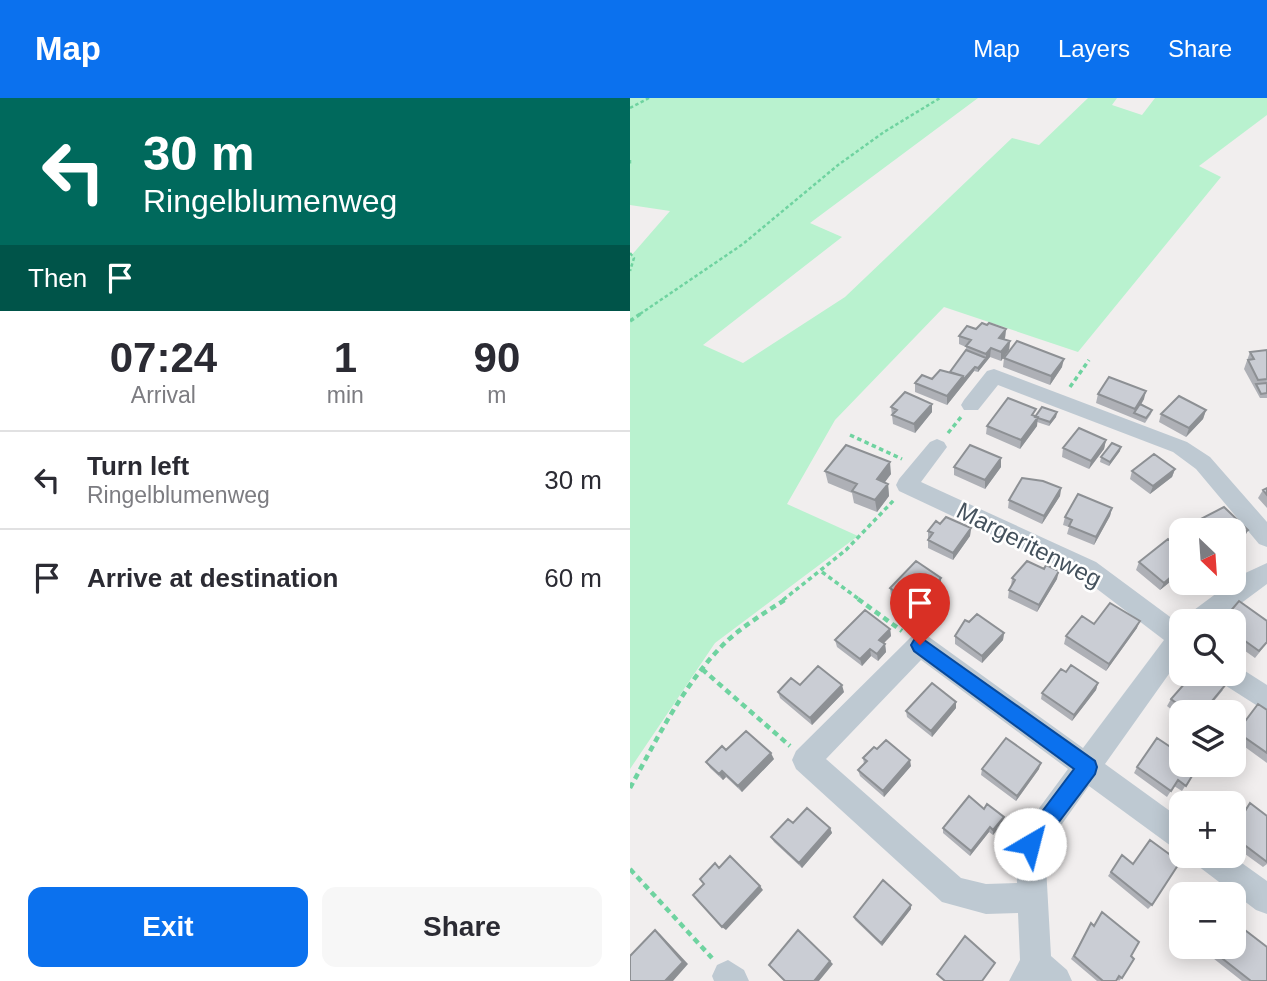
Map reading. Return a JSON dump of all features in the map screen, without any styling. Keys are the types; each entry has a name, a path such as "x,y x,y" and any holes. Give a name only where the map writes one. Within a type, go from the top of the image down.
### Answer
{"street":[{"path":"971,405 994,376 1188,453 1203,463 1267,538"},
{"path":"914,476 937,447"},
{"name":"Margeritenweg","path":"914,476 1088,569 1169,623"},
{"path":"1216,609 1249,582 1267,573"},
{"path":"1031,898 986,899 953,891 806,760 920,645 1169,827"},
{"path":"1039,975 1031,898 1030,844 1169,656"},
{"path":"1246,685 1267,700"},
{"path":"1224,868 1267,899"}],"path":[{"path":"630,108 649,98"},
{"path":"630,321 743,244 875,139 940,98"},
{"path":"630,160 630,165"},
{"path":"630,253 634,258 630,271"},
{"path":"1060,402 1089,360"},
{"path":"937,447 971,405"},
{"path":"630,788 677,702 728,640 756,616 822,572 855,545 914,476 850,435"},
{"path":"822,572 920,645"},
{"path":"702,669 806,760"},
{"path":"630,869 731,978"}],"green space":[{"path":"630,98 978,98 810,223 842,237 703,345 743,363 845,297 1012,138 1039,145 1088,98 1117,98 1112,105 1142,115 1155,98 1267,98 1267,115 1199,166 1221,177 1078,352 944,307 835,420 787,504 858,536 715,643 630,769 630,257 670,211 630,205"}],"building":[{"path":"982,323 1006,329 999,338 1010,341 1001,352 991,348 986,354 966,346 971,340 959,336 967,326 976,329"},
{"path":"1017,341 1064,359 1051,376 1004,358"},
{"path":"966,350 986,358 963,380 963,376 950,372"},
{"path":"1267,350 1267,379 1258,380 1248,360 1254,359 1250,352"},
{"path":"940,370 963,376 947,396 915,383 922,375 932,379"},
{"path":"1109,377 1146,391 1135,409 1098,394"},
{"path":"1267,383 1267,393 1261,394 1256,384"},
{"path":"905,392 932,404 914,424 892,415 897,410 891,407"},
{"path":"1179,396 1206,410 1189,428 1161,414"},
{"path":"1008,398 1036,409 1032,415 1038,417 1021,440 987,426"},
{"path":"1140,404 1152,410 1146,418 1134,413"},
{"path":"1042,407 1057,412 1050,422 1035,417"},
{"path":"1079,428 1106,440 1091,461 1063,448"},
{"path":"1112,443 1121,447 1110,462 1101,457"},
{"path":"846,445 890,462 877,479 888,484 875,500 852,491 857,484 825,471"},
{"path":"970,445 1001,458 985,480 954,467"},
{"path":"1154,454 1175,469 1153,486 1132,471"},
{"path":"1022,478 1043,481 1061,488 1044,516 1009,500"},
{"path":"1078,494 1112,508 1096,537 1069,526 1072,520 1065,517"},
{"path":"1224,507 1235,518 1203,518"},
{"path":"946,517 971,528 953,553 928,540 933,533 928,531 936,521 940,524"},
{"path":"1169,540 1169,579 1164,583 1139,562"},
{"path":"916,561 941,578 915,605 890,588"},
{"path":"1027,561 1044,569 1046,565 1059,571 1039,605 1009,590 1015,580 1012,578"},
{"path":"1239,601 1267,621 1267,642 1259,651 1246,642 1246,609 1232,609"},
{"path":"1110,603 1140,621 1109,664 1066,636 1082,616 1094,624"},
{"path":"865,610 890,629 879,640 885,644 877,654 870,649 860,659 835,640"},
{"path":"977,614 1004,633 982,656 955,636 965,620 969,622"},
{"path":"1071,665 1098,683 1074,715 1042,693 1061,669 1066,672"},
{"path":"818,666 842,685 810,718 778,692 791,678 800,685"},
{"path":"932,683 956,702 931,731 906,711"},
{"path":"1182,686 1225,686 1213,700 1171,699"},
{"path":"1258,704 1267,710 1267,753 1246,738 1246,720"},
{"path":"746,731 771,753 738,786 722,771 719,774 706,762 722,746 726,750"},
{"path":"1006,738 1041,763 1017,796 982,769"},
{"path":"1157,738 1169,746 1169,777 1191,777 1186,786 1178,780 1171,791 1137,767"},
{"path":"886,740 910,760 883,791 858,770 867,761 863,758"},
{"path":"969,796 984,809 987,804 1004,817 993,830 990,827 971,851 943,828"},
{"path":"1250,803 1267,816 1267,862 1246,846 1246,810"},
{"path":"807,808 830,828 799,863 771,837 788,819 793,823"},
{"path":"1150,840 1169,854 1169,868 1176,868 1152,905 1111,872 1122,855 1133,864"},
{"path":"730,856 760,886 722,927 693,895 704,884 700,879 715,863 719,868"},
{"path":"883,880 911,905 881,943 854,917"},
{"path":"1102,912 1139,942 1131,956 1134,959 1122,978 1119,976 1116,981 1103,981 1074,956 1091,923 1094,926"},
{"path":"655,930 683,962 665,981 630,981 630,956"},
{"path":"798,930 830,961 814,981 785,981 769,965"},
{"path":"1246,931 1267,947 1267,981 1251,981 1223,959 1246,959"},
{"path":"965,936 995,963 982,981 945,981 937,974"}],"route":[{"path":"920,645 1088,767 1030,844"}]}
